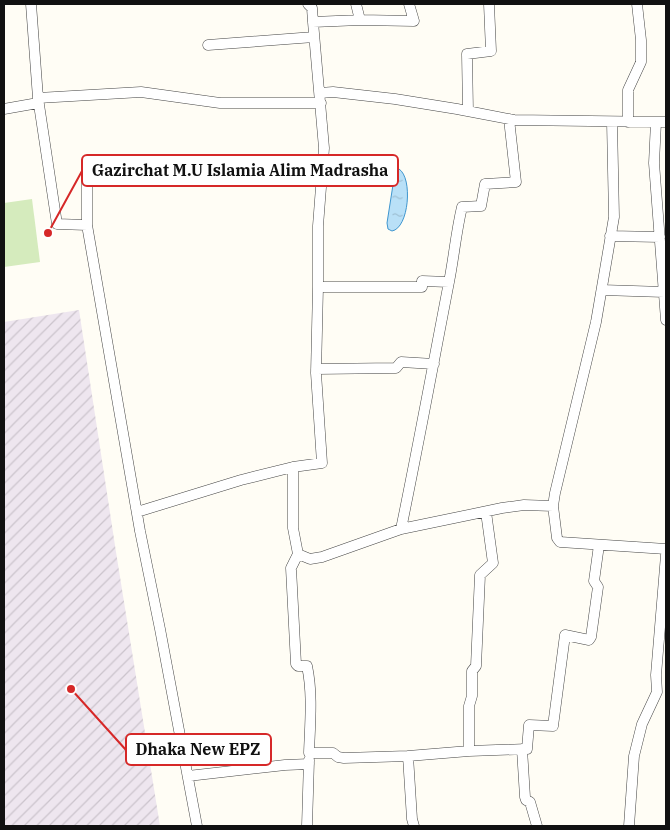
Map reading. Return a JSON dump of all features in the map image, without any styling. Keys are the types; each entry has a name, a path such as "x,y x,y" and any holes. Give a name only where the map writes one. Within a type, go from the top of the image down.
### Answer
{"street":[{"path":"31,4 38,100 57,224 87,224"},
{"path":"137,512 232,482 293,467 322,463 316,369 318,226 324,148 314,22 312,8 308,4"},
{"path":"356,4 360,20"},
{"path":"314,22 360,20 414,21 409,4"},
{"path":"468,111 466,54 491,51 489,4"},
{"path":"628,122 628,90 641,62 641,40 637,4"},
{"path":"208,45 314,37"},
{"path":"4,109 38,100 141,92 220,103 360,95 509,119 661,122 654,163 662,212 660,237 666,320"},
{"path":"401,529 424,420 456,232 462,207 481,206 485,184 516,182 509,119"},
{"path":"612,122 614,217 596,322 555,493 553,506 557,538 560,542 666,549"},
{"path":"197,826 137,512 87,224 87,170 171,166 322,164"},
{"path":"610,236 660,237"},
{"path":"318,288 422,288 422,281 449,282"},
{"path":"602,290 664,292"},
{"path":"316,369 396,368 401,362 434,364"},
{"path":"293,467 293,528 298,554 291,568 296,664 298,666 306,666 308,670 310,699 307,826"},
{"path":"298,554 310,559 322,557 401,529 524,505 553,506"},
{"path":"469,751 469,706 472,696 472,671 476,666 480,574 493,562 486,512"},
{"path":"309,752 333,752 338,757 344,758 528,748 529,725 551,726 554,724 565,635 591,639 598,586 594,581 599,545"},
{"path":"629,826 634,756 642,724 657,692 661,677 666,555"},
{"path":"522,749 524,797 530,802 537,826"},
{"path":"408,756 414,826"},
{"path":"188,776 309,764"}],"shaded area":[{"path":"79,310 160,826 4,826 4,322"}],"green space":[{"path":"32,199 40,262 4,267 4,203"}],"water":[{"path":"399,169 406,182 407,202 402,221 398,228 392,231 388,229 387,223 395,172"}],"place":[{"name":"Gazirchat M.U Islamia Alim Madrasha","path":"48,233"},
{"name":"Dhaka New EPZ","path":"71,689"}]}
